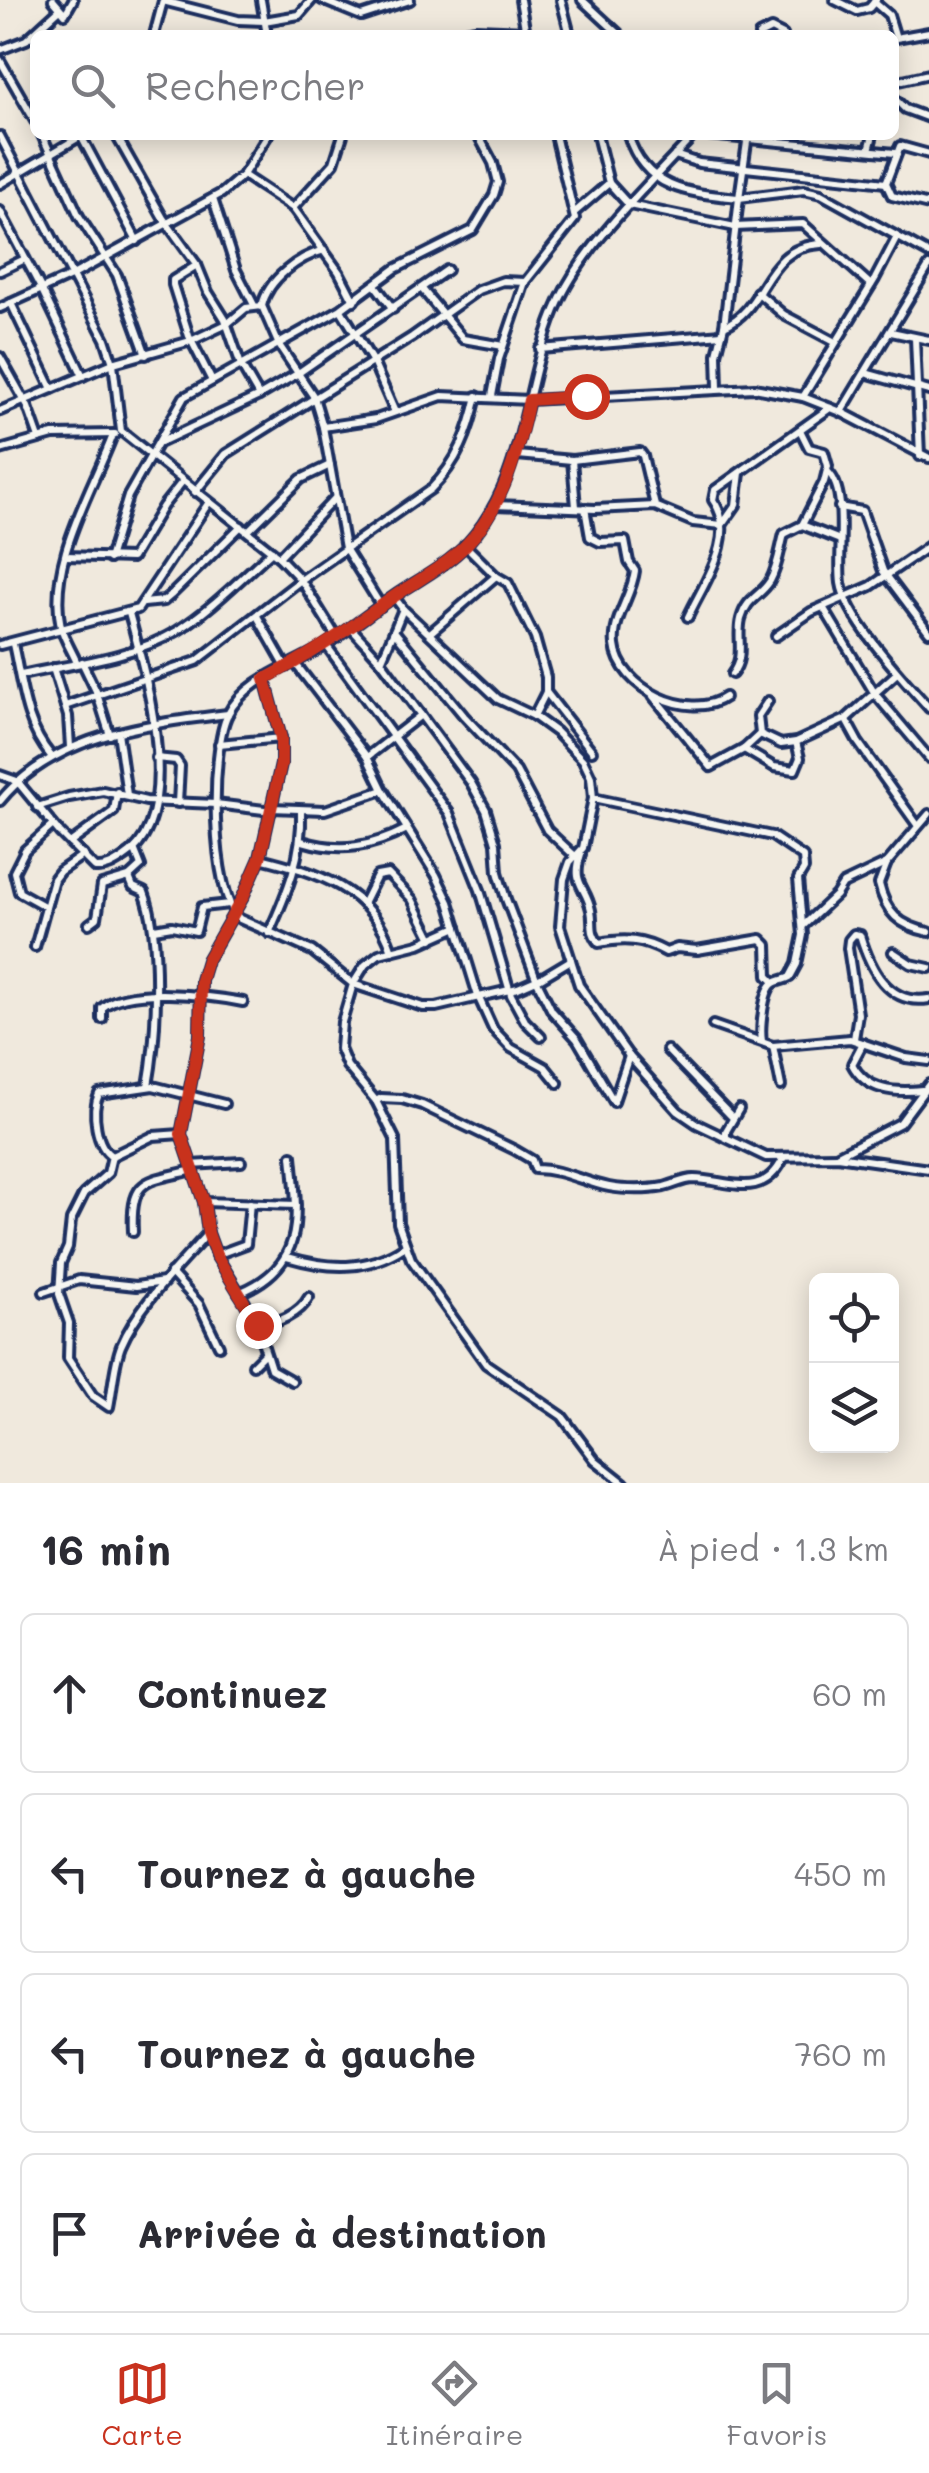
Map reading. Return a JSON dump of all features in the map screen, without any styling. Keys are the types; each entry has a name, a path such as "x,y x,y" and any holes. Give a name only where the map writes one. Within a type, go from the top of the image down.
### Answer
{"street":[{"path":"53,0 65,14 73,0"},
{"path":"155,30 163,0 220,17 264,21 299,15 312,0"},
{"path":"261,0 266,30"},
{"path":"322,0 361,16 410,0"},
{"path":"520,0 524,30"},
{"path":"561,0 569,30"},
{"path":"582,0 606,30"},
{"path":"835,0 858,11 875,1 889,15 894,30"},
{"path":"37,30 60,9"},
{"path":"899,37 929,32"},
{"path":"0,50 30,36"},
{"path":"0,60 30,111"},
{"path":"899,81 929,74"},
{"path":"899,103 929,118"},
{"path":"0,136 105,339 113,363 117,433 79,512 66,556 61,588 62,631 98,695 114,734 127,796"},
{"path":"45,140 79,216 121,284 146,355"},
{"path":"0,184 75,140"},
{"path":"84,140 137,241"},
{"path":"119,140 197,265 226,324 240,366 259,396"},
{"path":"0,308 73,276 212,198 243,176 265,140"},
{"path":"293,208 334,163 341,140"},
{"path":"109,560 119,516 184,398 341,310 415,258 473,230 498,182 494,163 481,140"},
{"path":"492,396 525,282 574,219 556,140"},
{"path":"597,140 609,184 629,205 735,227 803,224 871,285"},
{"path":"630,140 635,155 654,178 669,185 740,198 811,192 929,254"},
{"path":"231,908 218,852 216,804 219,744 228,714 249,688 326,645 466,545 495,504 517,455 540,349 568,285 629,205 690,140"},
{"path":"718,388 717,354 747,140"},
{"path":"770,140 895,153"},
{"path":"821,140 822,147"},
{"path":"869,150 872,140"},
{"path":"929,154 900,146 886,182 892,196 929,205"},
{"path":"676,155 691,162 742,169 886,182"},
{"path":"243,176 293,208 354,301"},
{"path":"574,213 609,184"},
{"path":"212,198 236,270 314,397 345,548 382,606"},
{"path":"0,212 83,376"},
{"path":"804,397 897,237"},
{"path":"540,349 723,330 740,318 788,253 821,244"},
{"path":"0,411 113,363 191,341 226,324 258,305 292,265 324,250"},
{"path":"0,270 25,259"},
{"path":"197,265 172,282 191,341 212,381"},
{"path":"840,412 929,266"},
{"path":"160,442 297,374 446,270"},
{"path":"195,492 226,454 486,287 525,282"},
{"path":"374,286 393,309"},
{"path":"422,290 463,340 504,346"},
{"path":"757,292 790,319 835,342"},
{"path":"11,303 52,389"},
{"path":"341,310 372,362 394,410"},
{"path":"891,332 929,340"},
{"path":"915,338 918,420 925,457"},
{"path":"0,357 39,438"},
{"path":"865,373 929,391"},
{"path":"323,427 376,419 434,398 492,396 529,400 718,388 768,389 804,397 840,412 925,457"},
{"path":"66,706 197,661 345,548 431,489 447,473 469,429 477,396"},
{"path":"688,617 723,542 712,494 830,408"},
{"path":"918,420 929,423"},
{"path":"800,430 810,448 824,452 828,472 839,488 841,584 846,598 898,673 929,708"},
{"path":"0,450 65,433 117,433 272,550 302,580 336,638"},
{"path":"517,455 572,460 640,452 655,506"},
{"path":"572,460 576,508"},
{"path":"144,602 164,601 301,479 330,465"},
{"path":"732,674 740,654 740,623 749,599 771,578 784,534 802,525 828,472"},
{"path":"722,525 736,505 740,473"},
{"path":"66,556 109,560 127,559 137,553 162,506 182,482"},
{"path":"279,557 336,497"},
{"path":"0,645 129,613 144,602 209,502"},
{"path":"495,504 655,506 693,522 722,525"},
{"path":"585,508 584,520 592,539 622,540 627,544 629,562 636,574 615,631 620,662 652,694 711,767 760,734"},
{"path":"839,508 862,511 886,575 929,632"},
{"path":"802,525 840,540"},
{"path":"466,545 496,576 508,582 535,638 546,692 534,716"},
{"path":"776,636 886,575 929,546"},
{"path":"20,675 157,641 189,622 272,550"},
{"path":"430,632 496,576"},
{"path":"394,596 498,699 534,716 583,760 592,776 594,798 576,868 580,890 590,905 591,930 599,942 643,941 666,952 761,939 767,945 768,976 774,982 782,982 795,970 804,925 798,907 798,880 806,863 780,841 744,829 594,798"},
{"path":"823,607 875,694 929,758"},
{"path":"381,662 403,609"},
{"path":"0,775 16,781 95,868 102,869 135,851 151,826 157,802 156,758 129,613"},
{"path":"257,616 291,665 367,758 436,875 493,1030 511,1048 545,1066 558,1083"},
{"path":"351,628 421,715 486,810 496,842 498,872 536,980 552,1011 576,1038 614,1102 629,1056"},
{"path":"394,631 464,716 516,771 547,830 576,857"},
{"path":"12,644 30,721 51,756"},
{"path":"326,645 449,813 480,890 509,990 520,1014 541,1037"},
{"path":"53,668 66,706 70,747"},
{"path":"768,701 758,716 757,730 780,744 796,742 846,720 898,673"},
{"path":"265,679 281,738 281,764 260,858 207,960 199,993 200,1036 181,1134 204,1202 216,1255 258,1325 271,1369 292,1381"},
{"path":"546,692 592,752"},
{"path":"652,694 691,706 716,703 726,697"},
{"path":"0,801 16,781 70,747 114,734 228,714"},
{"path":"367,758 421,715"},
{"path":"846,720 918,826"},
{"path":"219,744 281,738"},
{"path":"744,748 766,764 793,771 800,758 796,742"},
{"path":"156,758 176,760 180,766 178,802"},
{"path":"37,807 92,792 117,792 157,802 301,811 340,807 383,790"},
{"path":"70,843 114,811 117,792"},
{"path":"270,933 302,841 301,811"},
{"path":"929,814 887,863 879,884 893,917 929,932"},
{"path":"46,907 19,892 14,872 26,850 53,825"},
{"path":"302,841 350,848 378,843 407,829"},
{"path":"583,848 570,862 560,903 560,926 570,960 580,985 629,1056 678,1111 766,1157 837,1156 906,1164 927,1171"},
{"path":"89,924 99,912 102,885 129,877 141,866 135,851"},
{"path":"35,947 58,874 83,856"},
{"path":"260,858 324,876 363,904 384,926 392,952"},
{"path":"804,925 843,884 887,863"},
{"path":"363,904 377,876 388,874 412,900 432,938"},
{"path":"129,877 133,887 144,892 154,929 156,996 148,1086"},
{"path":"154,929 172,926 196,932 202,907 231,908 270,933 312,951 353,984 423,1007 509,990 570,960"},
{"path":"458,927 372,958 353,984 342,1022 340,1049 347,1066 376,1101 395,1140 397,1214 404,1246 418,1272 486,1364 562,1416 595,1460 624,1483"},
{"path":"854,1039 858,1024 848,948 850,936 860,936 870,966 886,986 910,998 929,999"},
{"path":"894,952 911,964 929,968"},
{"path":"762,1041 767,992 774,982"},
{"path":"102,1019 102,1008 108,1003 156,996 199,993 243,1002"},
{"path":"714,1025 773,1046 854,1039 906,1058 929,1060"},
{"path":"862,1043 852,1067 866,1080 892,1092 926,1087"},
{"path":"773,1046 782,1086"},
{"path":"668,1050 733,1118"},
{"path":"112,1156 102,1147 96,1117 99,1094 148,1086 224,1104"},
{"path":"837,1156 900,1123 926,1087"},
{"path":"376,1101 412,1101 512,1148 532,1160 535,1168 636,1188 661,1188 696,1179 729,1186 751,1185 772,1174 783,1158"},
{"path":"726,1138 739,1109"},
{"path":"112,1156 153,1136 181,1134"},
{"path":"112,1156 108,1173 84,1194 72,1220 60,1284 60,1303 70,1331 68,1358 93,1396 110,1407 122,1344 165,1281 208,1233"},
{"path":"239,1293 260,1284 287,1257 296,1220 292,1156"},
{"path":"133,1232 133,1204 142,1187 158,1176 192,1167 241,1162"},
{"path":"204,1202 296,1205"},
{"path":"216,1255 246,1244 250,1203"},
{"path":"287,1257 328,1268 358,1266 390,1256 404,1246"},
{"path":"172,1273 199,1304 218,1346"},
{"path":"44,1292 60,1284 87,1280 144,1286 165,1281"},
{"path":"258,1325 278,1322 304,1306 310,1297"},
{"path":"254,1365 265,1353"}],"route":[{"path":"258,1325 216,1255 204,1202 181,1134 198,1054 201,980 207,960 260,858 281,764 281,738 265,679 326,645 464,547 508,479 529,400 586,396"}]}
